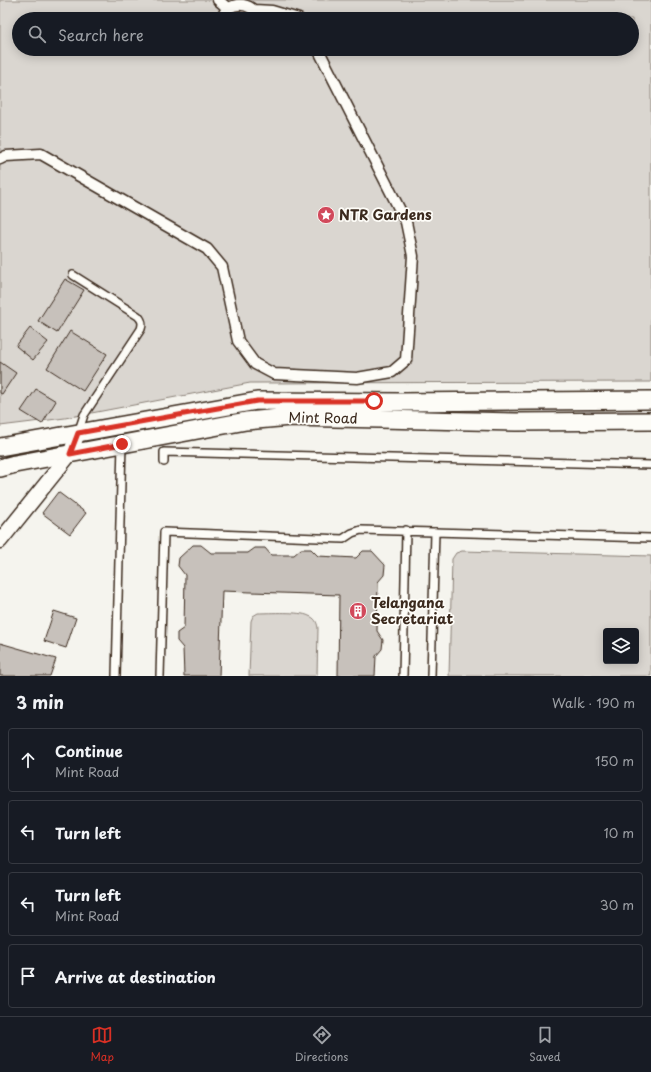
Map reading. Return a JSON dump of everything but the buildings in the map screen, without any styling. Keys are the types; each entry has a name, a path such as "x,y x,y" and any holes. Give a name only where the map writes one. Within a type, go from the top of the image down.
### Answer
{"street":[{"path":"218,0 227,10 240,4 248,6 254,12"},
{"path":"0,159 6,156 40,154 207,249 222,266 238,341 255,364 274,374 357,378 392,372 406,360 413,256 406,222 322,56"},
{"name":"Mint Road","path":"2,443 78,433 257,401 408,402 651,400"},
{"name":"Mint Road","path":"0,468 246,421 290,417 516,422 651,421"},
{"path":"0,541 70,454 78,433"}],"lane":[{"path":"73,275 142,320 141,329 84,415 78,433"},
{"path":"116,676 122,444"},
{"path":"164,462 164,452 651,465"},
{"path":"249,455 249,464"},
{"path":"405,459 405,467"},
{"path":"160,676 164,532 343,539 360,530 406,530 651,538"},
{"path":"403,676 406,530"},
{"path":"431,676 436,532"}],"shaded area":[{"name":"NTR Gardens","path":"0,0 651,0 651,382 250,383 65,418 0,426"},
{"path":"462,551 651,556 651,676 449,676 452,559 456,553"},
{"path":"258,613 299,613 305,614 314,619 318,628 317,676 249,676 251,621 253,616"}],"place":[{"name":"NTR Gardens","path":"326,215"},
{"name":"Telangana Secretariat","path":"358,611"}],"route":[{"path":"122,444 70,454 78,433 257,401 374,401"}]}
